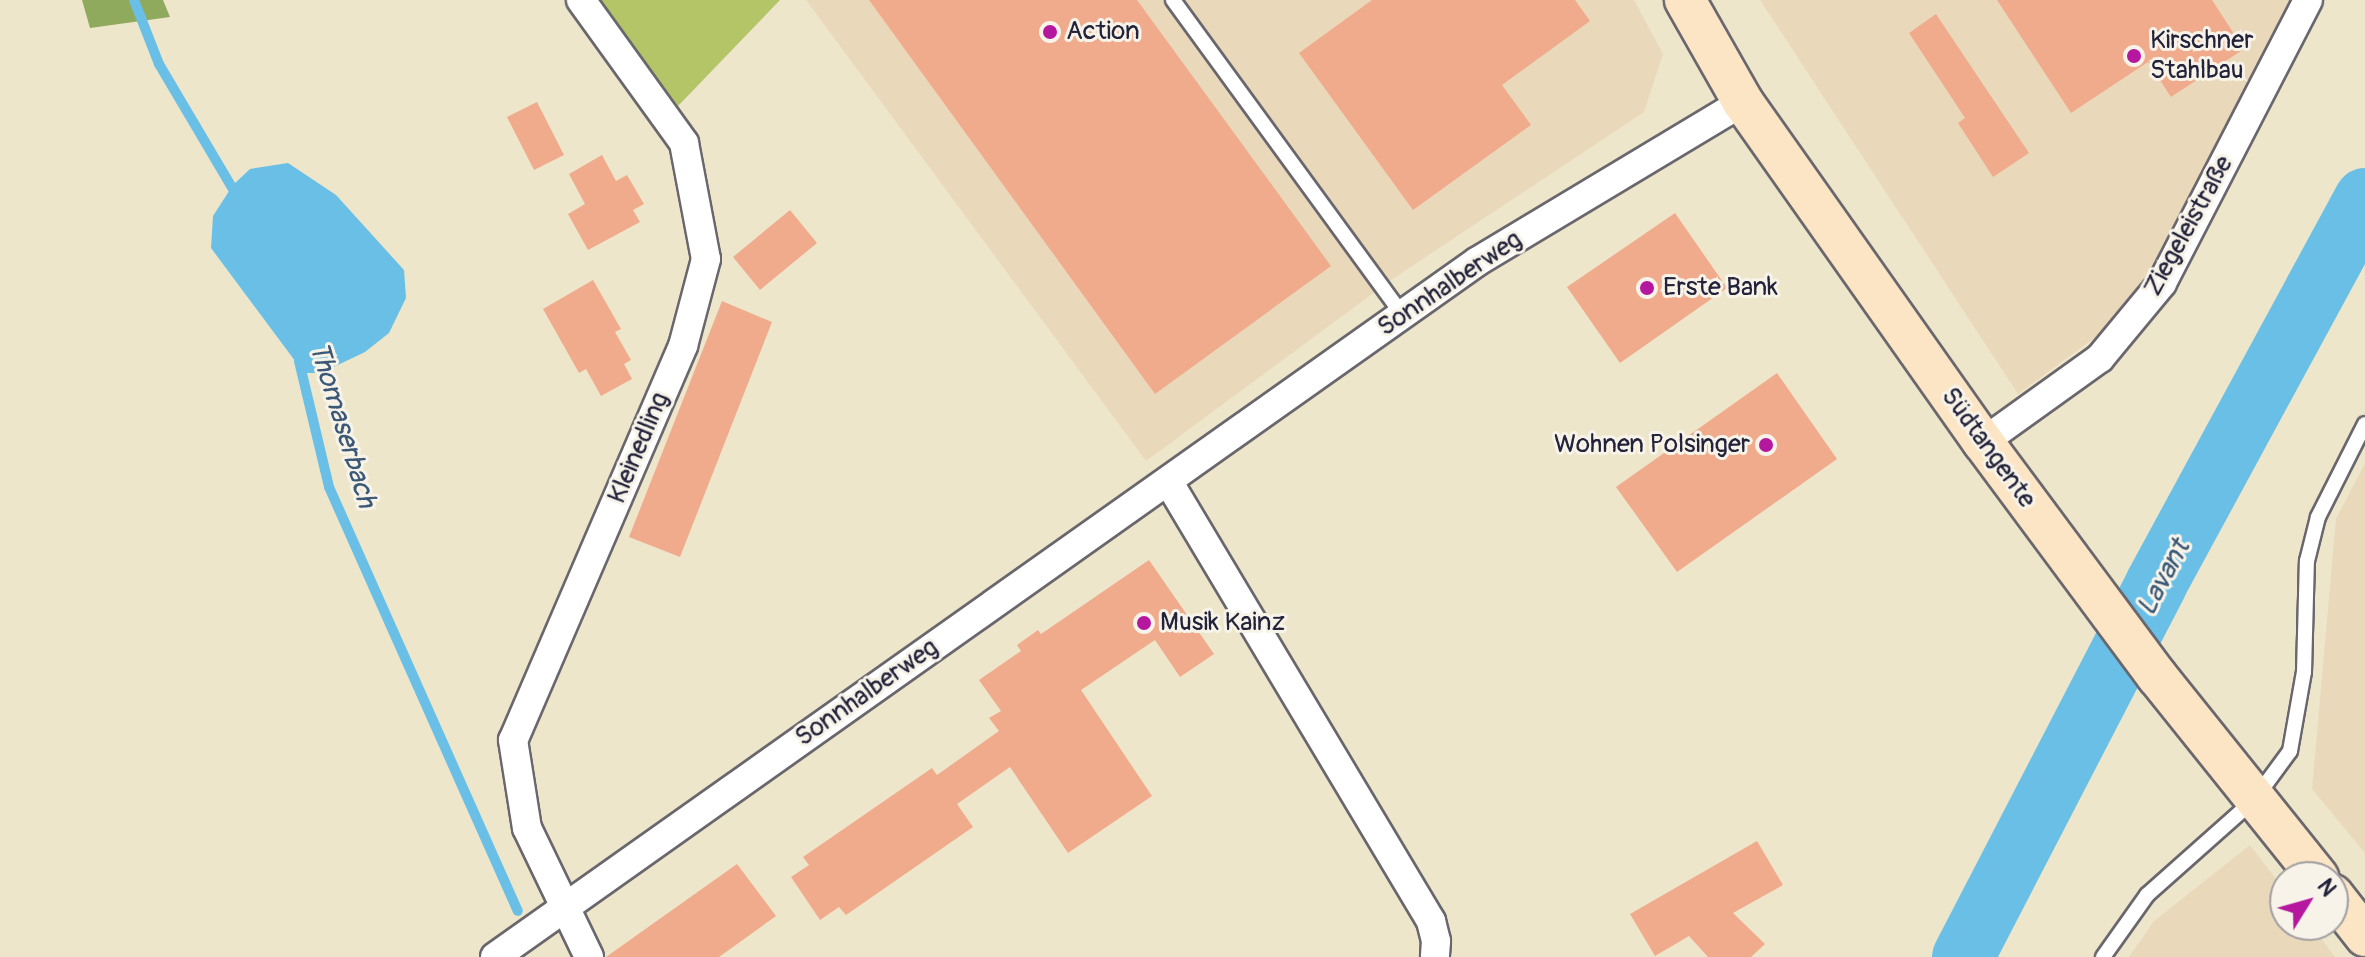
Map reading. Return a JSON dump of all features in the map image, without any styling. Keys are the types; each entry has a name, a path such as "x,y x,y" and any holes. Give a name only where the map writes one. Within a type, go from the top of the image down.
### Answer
{"main road":[{"name":"Südtangente","path":"1685,0 1743,102 2029,506 2254,800 2305,861"},
{"path":"2349,916 2365,936"}],"street":[{"name":"Kleinedling","path":"565,906 527,828 513,740 683,346 706,259 684,143 581,0"},
{"name":"Ziegeleistraße","path":"1983,442 2100,358 2162,283 2308,0"},
{"name":"Sonnhalberweg","path":"495,957 1478,261 1743,102"},
{"path":"1168,481 1431,921 1436,941 1435,957"},
{"path":"565,906 589,957"}],"lane":[{"path":"1173,0 1403,315"},
{"path":"2103,957 2147,895 2254,800 2290,751 2304,672 2307,561 2318,517 2365,424"}],"shaded area":[{"path":"806,0 1634,0 1663,54 1644,112 1391,280 1146,461"},
{"path":"1760,0 2292,0 2128,313 2018,394"},
{"path":"2365,463 2365,853 2312,789 2336,519"},
{"path":"2250,845 2269,870 2269,941 2323,941 2335,957 2129,957 2154,921"}],"green space":[{"path":"82,0 163,0 170,17 90,28"},
{"path":"600,0 780,0 678,106"}],"water":[{"path":"288,163 336,195 404,270 406,298 389,333 365,352 321,373 304,373 211,248 213,216 233,185 250,169"}],"building":[{"path":"869,0 1137,0 1331,266 1155,394"},
{"path":"1372,0 1575,0 1590,21 1502,85 1531,125 1413,210 1299,53"},
{"name":"Kirschner Stahlbau","path":"1997,0 2212,0 2244,49 2171,97 2148,62 2071,113"},
{"path":"1936,14 2029,153 1993,177 1958,123 1965,118 1909,33"},
{"path":"537,102 564,155 534,170 507,117"},
{"path":"602,155 616,181 627,175 644,204 633,210 640,222 588,250 568,214 585,204 569,174"},
{"path":"790,210 817,243 760,290 733,257"},
{"name":"Erste Bank","path":"1675,213 1727,288 1620,363 1567,287"},
{"path":"593,280 621,329 615,332 631,360 624,364 632,379 601,396 586,369 579,373 543,309"},
{"path":"722,301 772,322 680,557 629,537"},
{"path":"1777,373 1837,459 1677,572 1616,487"},
{"path":"1149,560 1214,654 1180,677 1155,640 1081,690 1152,796 1068,853 1010,767 957,804 973,827 846,915 839,907 820,920 791,877 809,865 803,857 932,768 937,775 999,731 989,718 1001,711 979,680 1021,651 1017,645 1038,630 1041,634"},
{"path":"1757,841 1783,885 1733,913 1765,944 1751,957 1708,957 1689,936 1655,956 1630,914"},
{"path":"737,864 776,916 719,957 606,957"}],"waterway":[{"name":"Thomaserbach","path":"134,0 159,64 237,196"},
{"name":"Lavant","path":"1963,957 2156,584 2365,199"},
{"name":"Thomaserbach","path":"299,361 329,487 518,911"}],"place":[{"name":"Action","path":"1050,32"},
{"name":"Kirschner Stahlbau","path":"2134,56"},
{"name":"Erste Bank","path":"1647,288"},
{"name":"Wohnen Polsinger","path":"1766,445"},
{"name":"Musik Kainz","path":"1144,623"}]}
